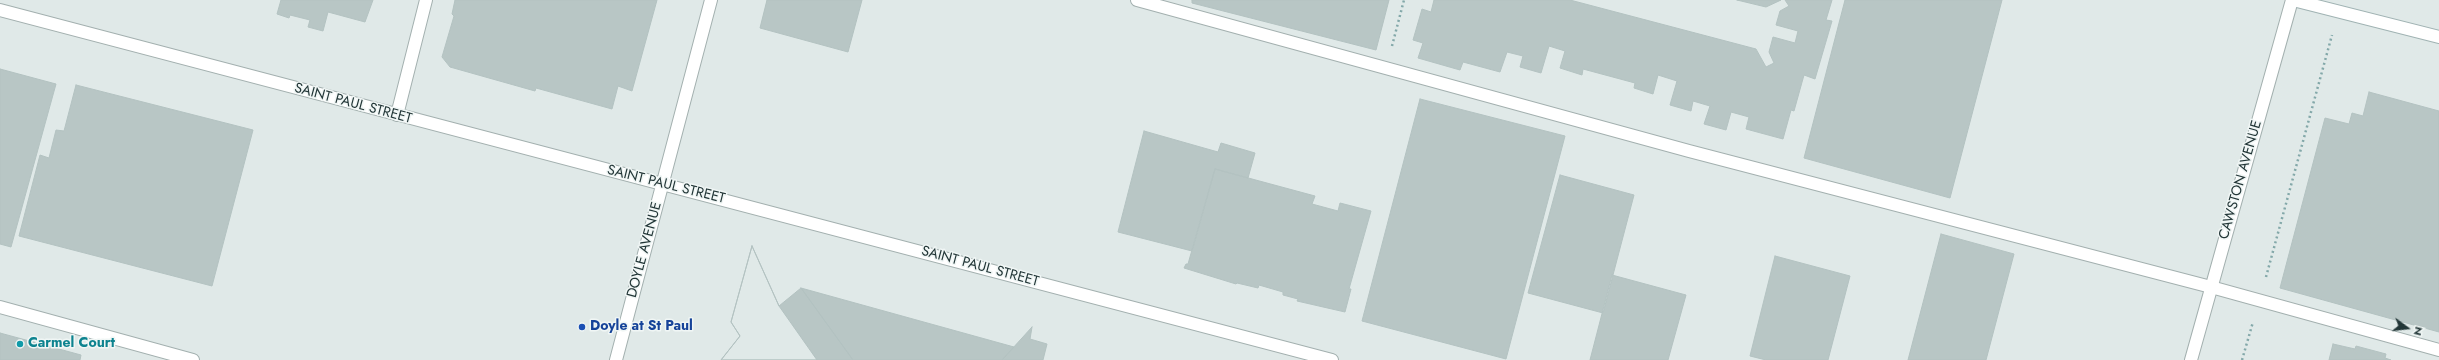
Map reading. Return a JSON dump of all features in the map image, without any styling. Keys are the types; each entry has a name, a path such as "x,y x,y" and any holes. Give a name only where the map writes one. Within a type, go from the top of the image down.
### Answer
{"street":[{"path":"397,115 426,0"},
{"name":"DOYLE AVENUE","path":"616,360 711,0"},
{"path":"1137,0 1689,151 2211,287 2439,350"},
{"path":"2292,0 2439,37"},
{"name":"CAWSTON AVENUE","path":"2191,360 2292,0"},
{"name":"SAINT PAUL STREET","path":"0,10 1332,360"},
{"path":"0,307 194,360"}],"path":[{"path":"1386,67 1404,0"},
{"path":"2266,277 2330,43"},
{"path":"2242,360 2254,320"}],"building":[{"path":"281,0 373,0 365,22 328,12 323,31 308,27 310,20 290,15 289,18 277,14"},
{"path":"455,0 657,0 632,91 618,86 612,109 536,88 535,91 450,67 442,57 454,16 452,14"},
{"path":"767,0 862,0 848,52 760,28"},
{"path":"1192,0 1389,0 1376,50 1192,3"},
{"path":"1434,0 1570,0 1756,49 1766,67 1774,63 1769,52 1773,37 1795,43 1798,31 1776,25 1780,11 1789,6 1785,0 1832,0 1826,20 1832,21 1815,79 1804,75 1794,111 1791,110 1783,139 1746,129 1749,117 1731,112 1726,130 1704,124 1710,106 1693,101 1691,111 1670,105 1677,81 1658,75 1653,94 1634,88 1635,83 1583,69 1582,75 1560,68 1565,51 1549,46 1541,73 1520,67 1523,56 1507,52 1500,72 1463,62 1460,70 1418,58 1423,43 1413,40 1422,9 1431,12"},
{"path":"1737,0 1781,0 1766,7"},
{"path":"1845,0 2002,0 1950,198 1804,158"},
{"path":"0,69 56,84 11,247 0,244"},
{"path":"76,85 253,130 212,286 19,236 40,155 49,158 56,130 64,131"},
{"path":"2369,92 2439,111 2439,332 2280,288 2325,118 2349,124 2352,113 2363,116"},
{"path":"1420,99 1565,136 1506,359 1362,321"},
{"path":"1144,131 1218,152 1221,143 1255,153 1248,178 1215,169 1192,251 1118,232"},
{"path":"1215,169 1315,196 1312,204 1338,211 1340,203 1371,211 1349,289 1351,289 1345,312 1297,301 1298,299 1283,295 1283,292 1259,285 1258,288 1236,284 1184,268 1186,264 1188,264"},
{"path":"1560,175 1634,195 1603,313 1528,293"},
{"path":"1941,234 2014,254 1986,360 1908,360"},
{"path":"752,246 779,306 801,288 853,360 721,360 740,336 731,322"},
{"path":"752,246 779,306 817,360 721,360 740,336 731,322"},
{"path":"1775,256 1850,276 1828,360 1766,360 1750,356"},
{"path":"1612,275 1686,295 1668,360 1590,360"},
{"path":"801,288 1014,347 1002,360 853,360"},
{"path":"1032,327 1030,339 1047,344 1043,360 1002,360"},
{"name":"Carmel Court","path":"0,333 81,355 80,360 0,360"},
{"path":"2333,344 2355,349 2356,346 2386,354 2385,358 2391,360 2329,360"}],"place":[{"name":"Doyle at St Paul","path":"582,327"},
{"name":"Carmel Court","path":"20,344"}]}
